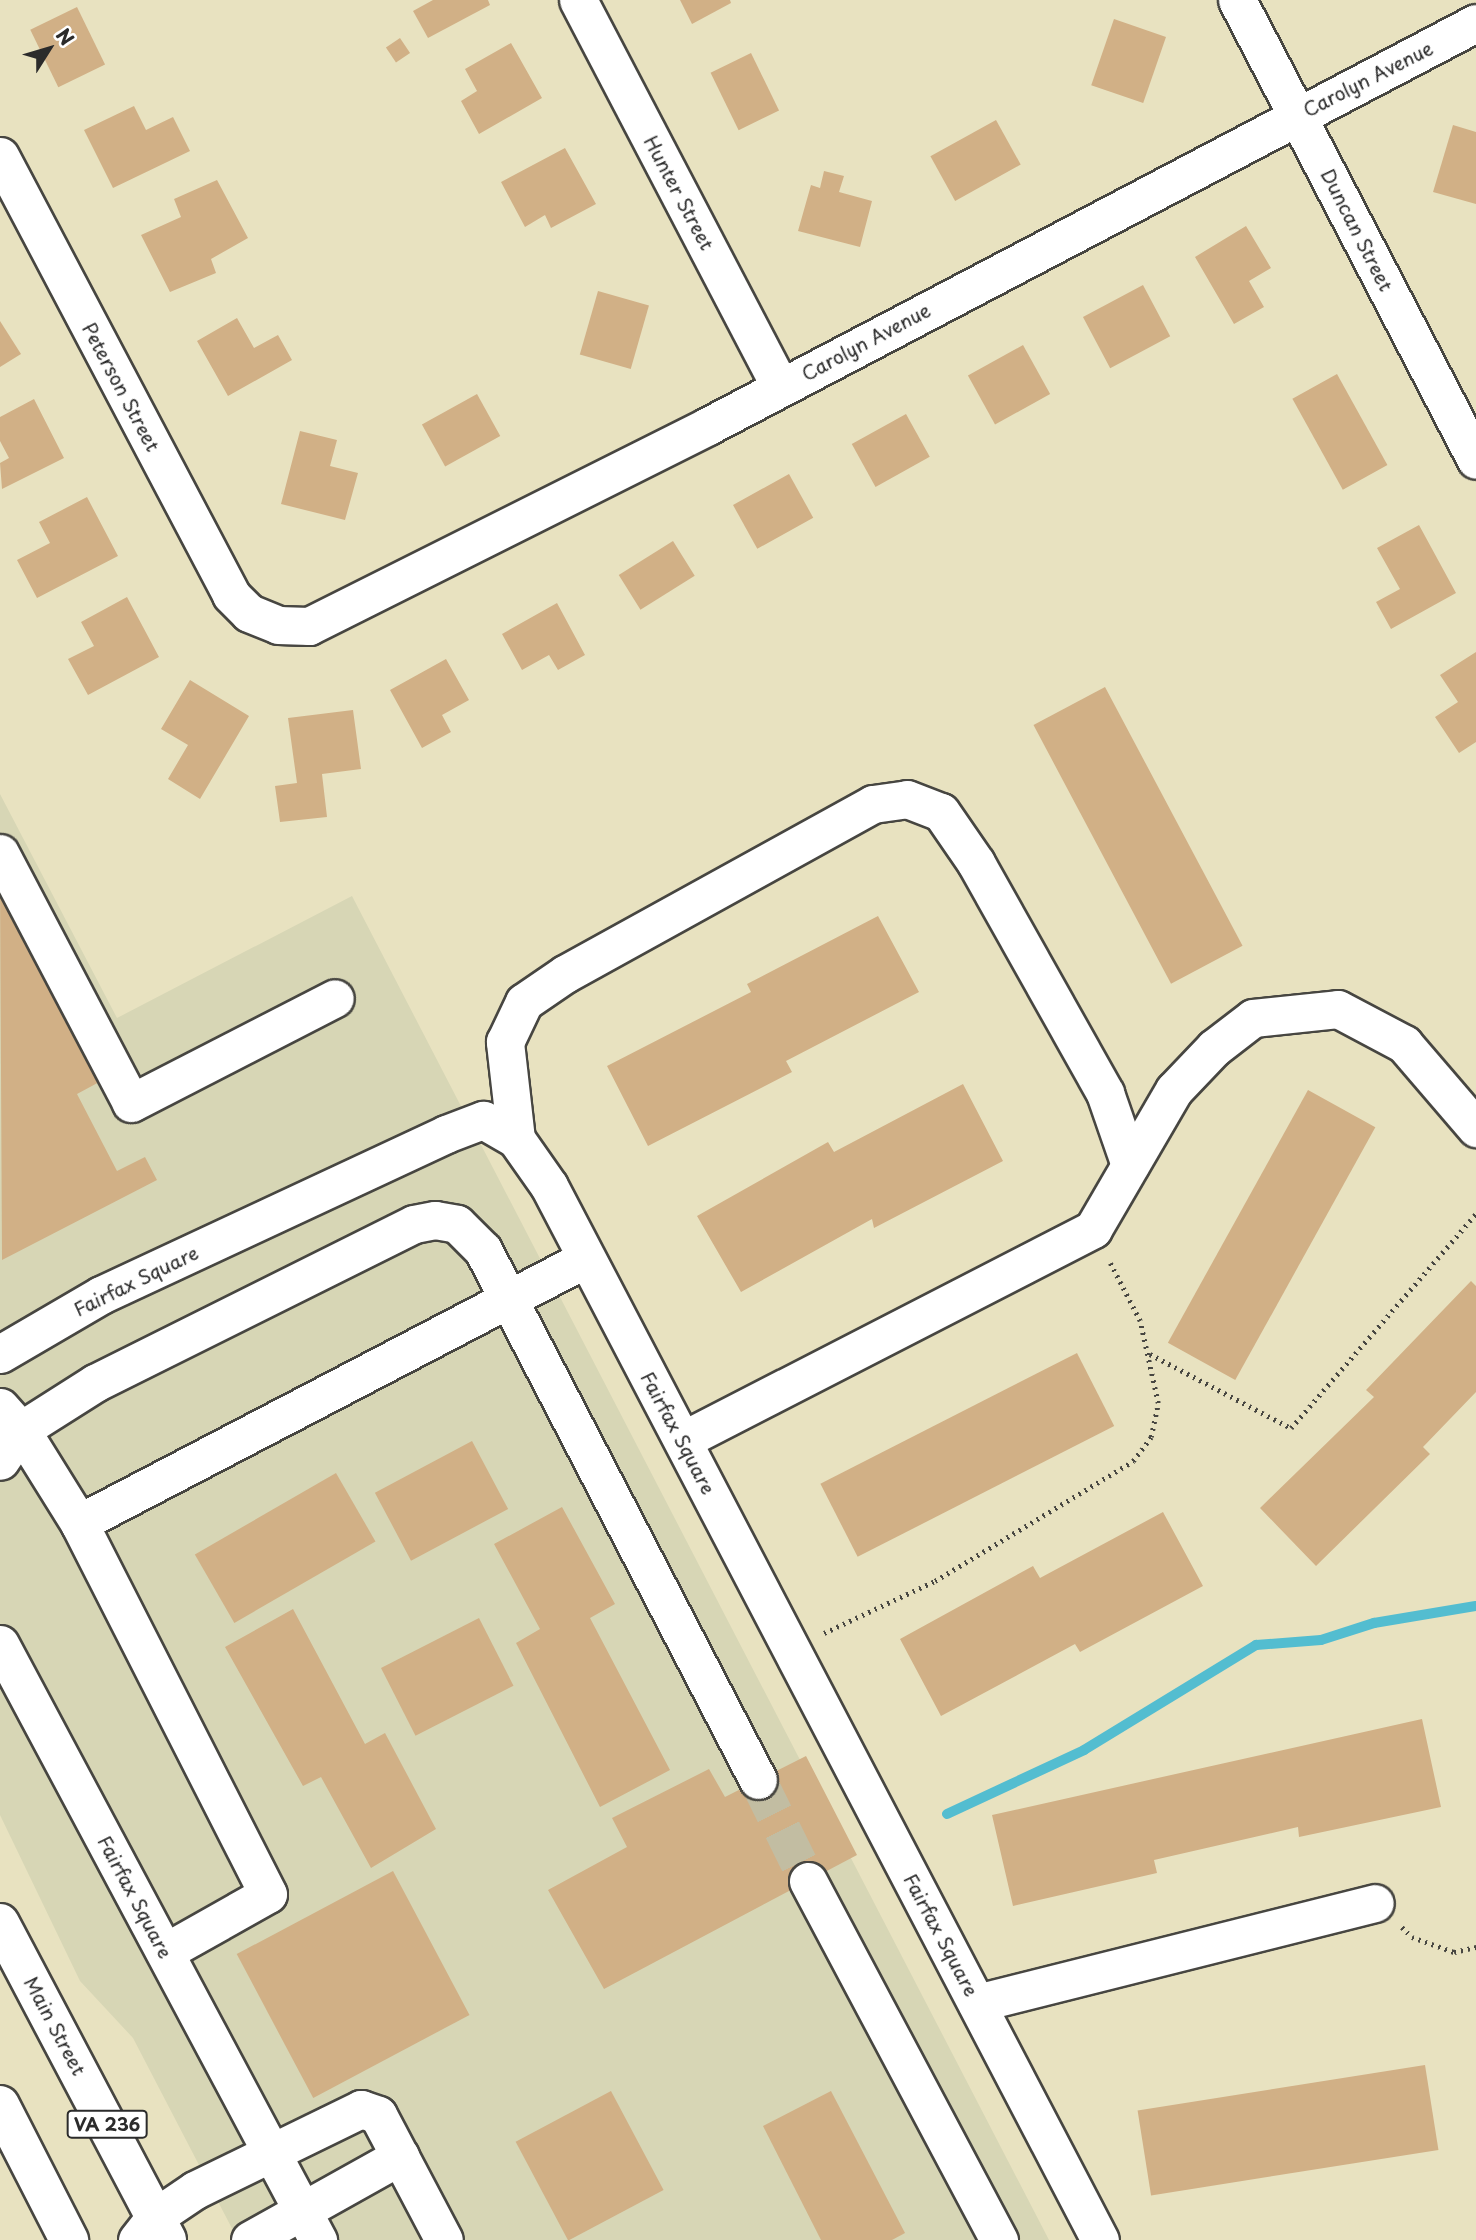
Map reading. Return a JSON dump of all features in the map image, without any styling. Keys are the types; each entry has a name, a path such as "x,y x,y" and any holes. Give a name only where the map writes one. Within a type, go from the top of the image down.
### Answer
{"main road":[{"name":"Main Street","path":"0,1923 153,2232"},
{"path":"0,2105 69,2240"}],"street":[{"name":"Hunter Street","path":"578,0 780,387"},
{"name":"Duncan Street","path":"1237,0 1476,460"},
{"name":"Carolyn Avenue","path":"249,612 278,625 325,622 1476,23"},
{"name":"Peterson Street","path":"0,156 231,595 249,612"},
{"path":"516,1139 505,1042 524,1002 565,974 873,804 907,799 941,812 975,863 1105,1093 1130,1165"},
{"path":"0,853 131,1103 335,998"},
{"path":"683,1440 1093,1229 1174,1090 1214,1048 1253,1018 1338,1009 1404,1044 1476,1128"},
{"name":"Fairfax Square","path":"0,1354 101,1295 446,1134 483,1120 516,1139 549,1186 1100,2240"},
{"path":"10,1419 95,1383 414,1224 435,1220 457,1224 483,1250 758,1780"},
{"path":"79,1523 585,1258"},
{"path":"0,1461 10,1419"},
{"path":"10,1419 79,1523 268,1894 165,1952"},
{"name":"Fairfax Square","path":"0,1644 311,2225"},
{"path":"808,1881 999,2240"},
{"path":"977,2003 1375,1903"},
{"path":"153,2232 271,2149 361,2109 378,2115 444,2240"},
{"path":"250,2240 311,2225 400,2157"}],"path":[{"path":"1149,1354 1290,1428 1476,1214"},
{"path":"792,1649 935,1581 1133,1461 1151,1437 1158,1403 1140,1321 1093,1229"},
{"path":"1375,1903 1412,1937 1454,1952 1476,1947"}],"shaded area":[{"path":"0,794 117,1018 352,896 1049,2240 238,2240 133,2038 80,1981 0,1815"}],"building":[{"path":"433,0 488,0 490,5 428,38 413,11"},
{"path":"680,0 730,0 731,3 692,24"},
{"path":"77,7 105,65 58,87 30,30"},
{"path":"1114,19 1166,37 1143,103 1091,85"},
{"path":"400,38 410,53 396,62 386,48"},
{"path":"511,43 542,98 479,134 461,101 477,91 465,69"},
{"path":"751,53 779,111 739,130 711,73"},
{"path":"134,106 146,130 173,117 190,151 113,188 84,130"},
{"path":"996,120 1021,165 955,201 930,156"},
{"path":"1453,125 1476,132 1476,204 1433,192"},
{"path":"565,148 596,204 551,228 545,215 525,227 501,182"},
{"path":"824,171 844,176 839,192 872,201 860,247 798,231 811,185 820,188"},
{"path":"217,180 248,238 211,259 216,273 170,292 141,235 181,217 174,199"},
{"path":"1246,226 1271,268 1249,281 1264,307 1234,324 1195,257"},
{"path":"1143,285 1170,336 1110,368 1083,317"},
{"path":"598,291 649,306 631,369 580,354"},
{"path":"237,318 254,348 278,335 292,360 228,396 197,341"},
{"path":"0,321 21,354 0,367"},
{"path":"1023,345 1050,394 995,425 968,376"},
{"path":"1337,374 1387,465 1343,490 1292,399"},
{"path":"477,394 500,436 445,467 422,425"},
{"path":"34,399 64,458 2,489 0,463 9,458 0,441 0,417"},
{"path":"906,414 930,457 876,487 852,444"},
{"path":"300,431 337,440 330,466 358,473 345,520 281,504"},
{"path":"789,474 813,518 757,549 733,505"},
{"path":"87,497 118,556 37,598 17,560 50,543 39,522"},
{"path":"1419,525 1456,593 1391,629 1376,602 1400,589 1377,548"},
{"path":"673,541 695,576 640,610 619,575"},
{"path":"127,597 159,657 88,695 68,659 94,646 81,622"},
{"path":"557,603 585,655 558,670 549,655 522,670 502,634"},
{"path":"1476,652 1476,742 1459,753 1435,717 1458,702 1440,675"},
{"path":"446,659 469,700 442,715 451,732 422,748 390,690"},
{"path":"190,680 249,716 200,799 168,779 188,745 161,729"},
{"path":"1105,687 1243,946 1171,984 1033,725"},
{"path":"353,710 361,769 322,774 327,817 280,822 275,786 297,783 288,718"},
{"path":"0,881 103,1080 77,1094 117,1171 145,1157 157,1180 2,1260"},
{"path":"878,916 919,992 786,1061 792,1072 648,1146 607,1066 751,992 747,984"},
{"path":"963,1084 1003,1161 874,1228 872,1219 741,1292 697,1216 828,1142 834,1152"},
{"path":"1308,1090 1375,1127 1235,1380 1168,1343"},
{"path":"1471,1281 1476,1286 1476,1392 1423,1447 1430,1454 1316,1566 1260,1508 1374,1397 1366,1390"},
{"path":"1077,1353 1114,1426 858,1557 820,1484"},
{"path":"472,1441 508,1509 411,1561 375,1493"},
{"path":"336,1473 376,1541 234,1623 195,1554"},
{"path":"562,1507 615,1604 590,1618 670,1770 600,1807 516,1643 540,1629 494,1544"},
{"path":"1163,1512 1203,1586 1080,1652 1075,1644 941,1716 900,1639 1033,1566 1040,1578"},
{"path":"293,1609 365,1744 385,1733 436,1829 371,1868 321,1777 303,1786 225,1647"},
{"path":"479,1618 514,1686 415,1736 381,1668"},
{"path":"1422,1719 1441,1807 1299,1837 1298,1827 1154,1860 1157,1873 1013,1906 992,1815"},
{"path":"806,1756 857,1855 604,1989 548,1890 627,1847 612,1818 709,1769 725,1797"},
{"path":"393,1871 470,2015 313,2098 237,1954"},
{"path":"1425,2065 1438,2150 1151,2195 1138,2111"},
{"path":"611,2091 664,2190 568,2240 516,2142"},
{"path":"831,2091 905,2233 892,2240 821,2240 763,2126"}],"waterway":[{"path":"947,1814 1084,1750 1256,1645 1321,1640 1374,1623 1476,1606"}],"tunnel":[{"path":"758,1780 808,1881"}]}
